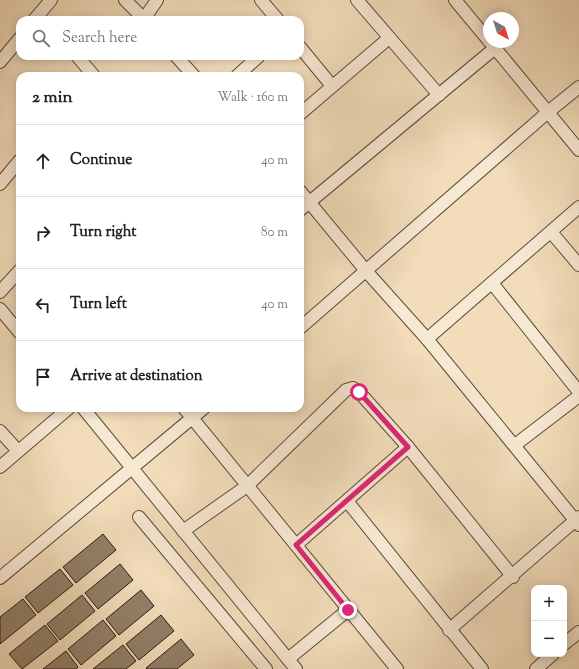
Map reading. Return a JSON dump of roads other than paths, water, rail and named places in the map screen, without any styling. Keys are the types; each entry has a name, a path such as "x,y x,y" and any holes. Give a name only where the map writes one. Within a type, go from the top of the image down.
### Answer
{"street":[{"path":"41,16 51,0"},
{"path":"125,0 141,16"},
{"path":"146,16 157,0"},
{"path":"261,0 275,16"},
{"path":"357,0 439,95"},
{"path":"455,0 483,34"},
{"path":"304,110 389,38"},
{"path":"0,62 16,43"},
{"path":"449,630 578,521 427,339 367,272 305,207 439,95 487,48"},
{"path":"494,48 579,150"},
{"path":"304,52 332,86"},
{"path":"80,60 89,72"},
{"path":"180,60 190,72"},
{"path":"241,72 255,60"},
{"path":"304,325 367,272 548,112 579,87"},
{"path":"0,184 16,165"},
{"path":"427,339 579,207"},
{"path":"551,232 579,265"},
{"path":"0,292 16,274"},
{"path":"492,283 579,392"},
{"path":"0,309 16,328"},
{"path":"183,531 247,486 346,390 353,388 359,392 408,447 512,577"},
{"path":"515,445 579,396"},
{"path":"0,467 64,412"},
{"path":"86,412 296,669"},
{"path":"188,412 348,610 398,669"},
{"path":"0,578 199,412"},
{"path":"0,431 18,451"},
{"path":"296,545 408,447"},
{"path":"346,501 482,669"},
{"path":"139,517 223,615 266,669"},
{"path":"288,659 348,610"},
{"path":"567,642 579,632"},
{"path":"536,669 550,657"}]}
